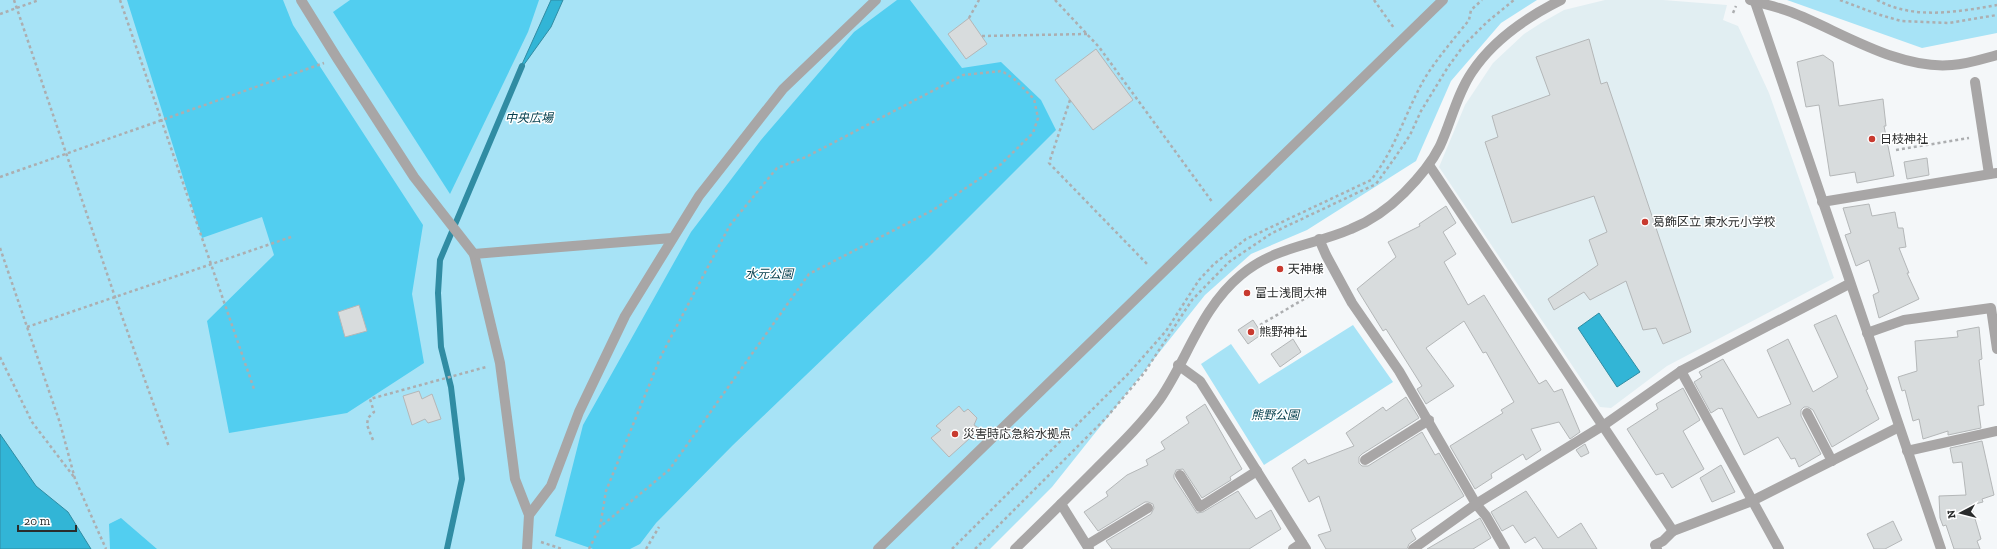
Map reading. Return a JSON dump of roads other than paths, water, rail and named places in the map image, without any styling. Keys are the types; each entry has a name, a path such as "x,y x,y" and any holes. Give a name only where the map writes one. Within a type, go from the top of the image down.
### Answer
{"street":[{"path":"301,0 414,176 474,254 500,363 515,479 529,515 527,549"},
{"path":"529,515 551,486 579,412 625,316 699,196 784,89 876,0"},
{"path":"878,549 1443,0"},
{"path":"1015,549 1145,418 1161,397 1212,306 1242,275 1270,257 1319,239 1353,229 1381,214 1403,195 1429,165 1440,145 1449,120 1471,73 1486,53 1526,19 1562,0"},
{"path":"1752,1 1790,12 1876,50 1921,63 1951,65 1976,61 1997,55"},
{"path":"1752,1 1941,549"},
{"path":"1822,202 1993,173 1983,135 1975,82"},
{"path":"1429,165 1604,425 1673,531"},
{"path":"474,254 672,238"},
{"path":"1319,239 1338,279 1364,322 1399,371 1429,420 1476,504 1486,516 1505,549"},
{"path":"1413,549 1476,504 1604,425 1681,371 1849,284"},
{"path":"1866,333 1904,320 1991,308 1997,349"},
{"path":"1178,365 1200,381 1304,546 1292,549"},
{"path":"1681,371 1779,549"},
{"path":"1807,413 1832,461"},
{"path":"1365,460 1429,420"},
{"path":"1657,549 1655,545 1663,541 1673,531 1752,501 1899,427"},
{"path":"1907,451 1997,431"},
{"path":"1180,475 1200,506 1257,471"},
{"path":"1061,504 1088,547 1148,508"}],"waterway":[{"path":"447,549 462,479 451,387 441,347 438,293 440,260 522,66"}],"place":[{"name":"日枝神社","path":"1872,139"},
{"name":"葛飾区立 東水元小学校","path":"1645,222"},
{"name":"天神様","path":"1280,269"},
{"name":"富士浅間大神","path":"1247,293"},
{"name":"熊野神社","path":"1251,332"},
{"name":"災害時応急給水拠点","path":"955,434"}],"park label":[{"name":"中央広場","path":"529,118"},
{"name":"水元公園","path":"769,274"},
{"name":"熊野公園","path":"1275,415"}]}
